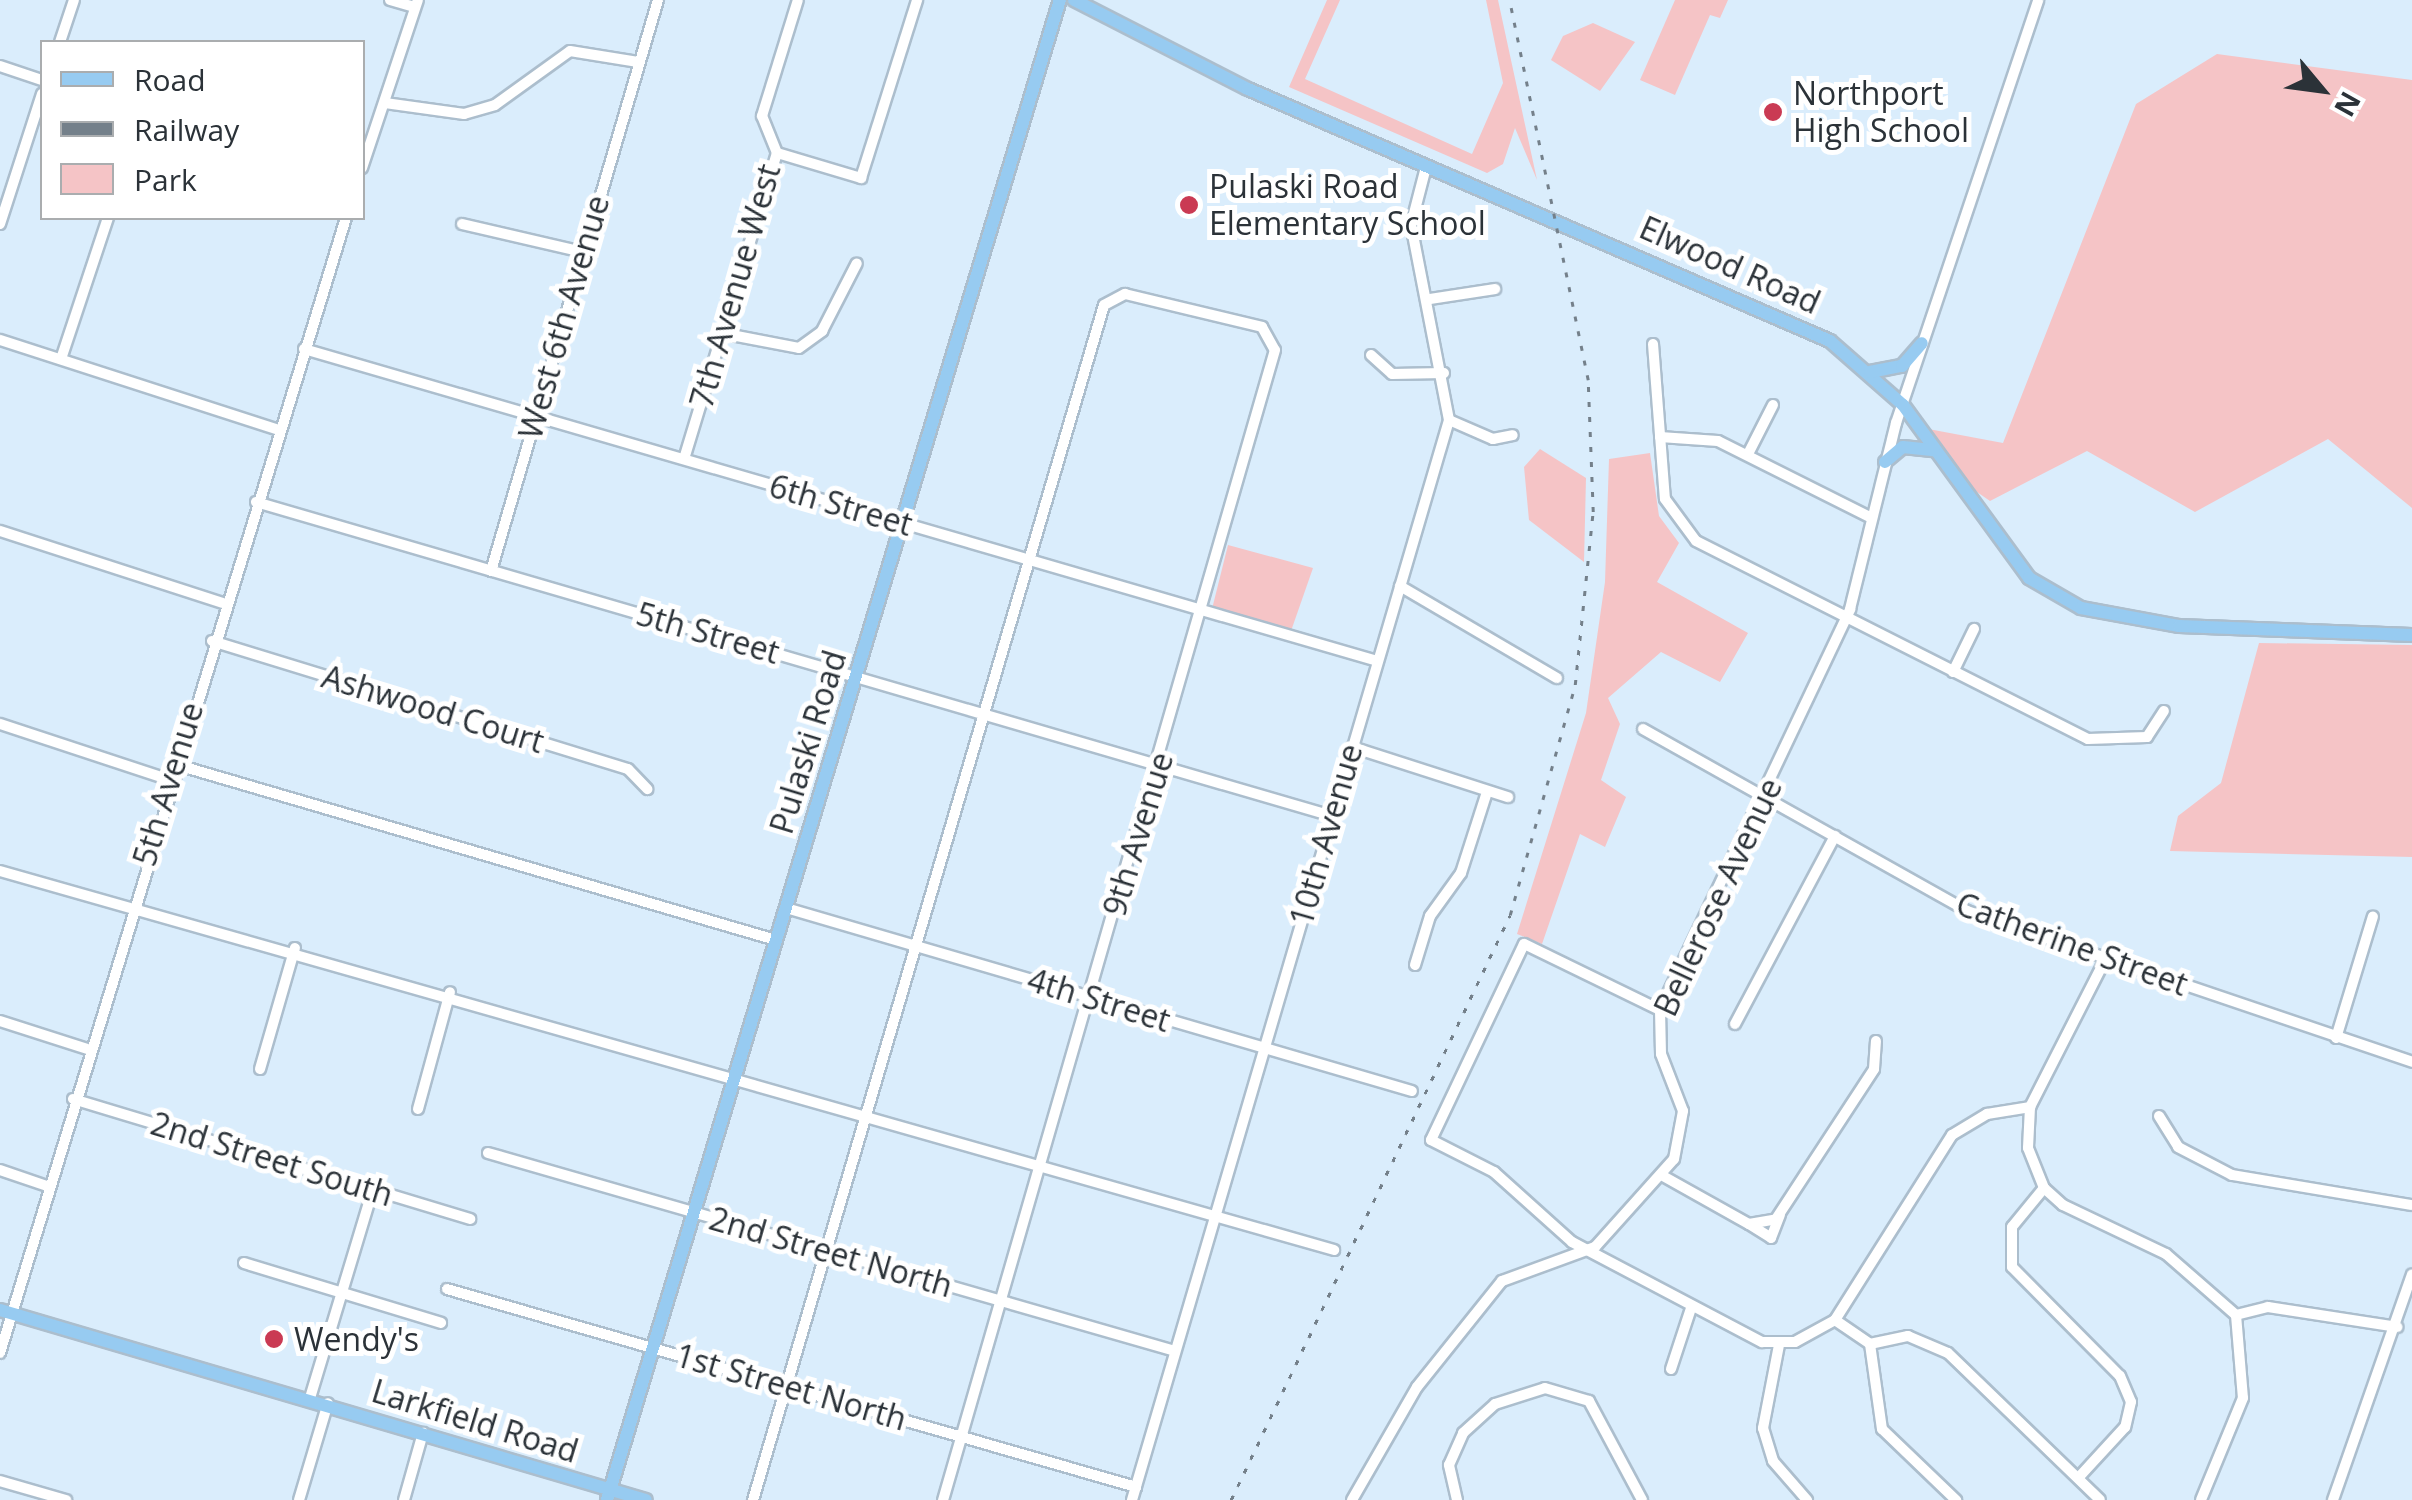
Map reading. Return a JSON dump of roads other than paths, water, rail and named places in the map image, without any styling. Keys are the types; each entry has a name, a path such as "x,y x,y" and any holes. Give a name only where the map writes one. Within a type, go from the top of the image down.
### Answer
{"main road":[{"name":"Pulaski Road","path":"609,1496 1060,0"},
{"name":"Elwood Road","path":"1074,0 1426,166 1784,315 1870,372 1903,405 2029,578 2081,608 2179,626 2412,635"},
{"path":"1870,372 1902,366 1922,343"},
{"path":"1884,462 1902,448 1934,450"},
{"name":"Larkfield Road","path":"5,1312 328,1403 609,1496 646,1500"}],"street":[{"path":"61,40 74,0"},
{"path":"365,160 416,4 390,0"},
{"name":"West 6th Avenue","path":"491,571 658,0"},
{"name":"7th Avenue West","path":"684,459 777,153 762,116 798,0"},
{"path":"777,153 862,178 917,0"},
{"name":"Bellerose Avenue","path":"1352,1500 1418,1386 1502,1281 1595,1247 1663,1176 1683,1111 1660,1054 1660,1010 1766,795 1846,618 1884,462 2038,0"},
{"path":"385,103 464,114 494,105 570,51 638,62"},
{"path":"0,66 40,79"},
{"path":"0,224 40,100"},
{"name":"10th Avenue","path":"1132,1500 1449,420 1430,299 1412,225 1426,166"},
{"path":"61,359 107,220"},
{"name":"5th Avenue","path":"0,1353 5,1312 345,220"},
{"path":"462,224 583,252"},
{"path":"721,333 799,348 822,331 857,263"},
{"path":"1430,299 1495,289"},
{"name":"9th Avenue","path":"942,1500 1271,373 1275,350 1262,327 1126,294 1104,305 1028,559"},
{"path":"0,340 279,430"},
{"path":"1653,344 1665,500 1680,528 1953,672 2109,743 2147,737 2164,710"},
{"name":"6th Street","path":"304,350 1377,660"},
{"path":"1371,355 1392,374 1444,373"},
{"path":"1748,454 1773,405"},
{"path":"1449,420 1492,439 1513,435"},
{"path":"1660,437 1697,434 1748,454 1868,516"},
{"name":"5th Street","path":"256,502 1332,816"},
{"path":"0,531 223,603"},
{"path":"753,1500 1028,559"},
{"path":"1400,586 1556,678"},
{"path":"1953,672 1974,629"},
{"name":"Ashwood Court","path":"212,641 628,770 647,789"},
{"path":"0,724 170,780"},
{"name":"Catherine Street","path":"1643,729 1968,911 2412,1062"},
{"path":"1352,747 1508,797"},
{"path":"174,764 776,940"},
{"path":"1415,965 1430,916 1461,873 1487,792"},
{"path":"1735,1024 1835,836"},
{"path":"0,870 129,911 166,911 1334,1250"},
{"name":"4th Street","path":"786,908 1412,1091"},
{"path":"2336,1038 2373,916"},
{"path":"1660,1010 1524,944 1430,1140 1494,1172 1572,1242 1595,1247 1691,1308 1779,1346 1835,1320 1952,1135 1987,1114 2030,1108"},
{"path":"260,1069 295,948"},
{"path":"2106,958 2030,1108 2028,1148 2044,1188 2166,1254 2236,1315 2243,1398 2202,1500"},
{"path":"418,1109 450,992"},
{"path":"0,1020 88,1049"},
{"path":"1663,1176 1749,1224 1780,1215 1874,1069 1876,1041"},
{"name":"2nd Street South","path":"73,1100 470,1219"},
{"path":"2159,1116 2178,1147 2232,1176 2412,1205"},
{"name":"2nd Street North","path":"488,1153 1175,1351"},
{"path":"0,1170 47,1186"},
{"path":"2044,1188 2012,1227 2012,1267 2120,1376 2130,1402 2125,1427 2080,1476"},
{"path":"310,1398 374,1189"},
{"path":"244,1263 441,1323"},
{"path":"2333,1500 2397,1327 2412,1274"},
{"name":"1st Street North","path":"447,1289 1136,1487"},
{"path":"2236,1315 2268,1307 2397,1327"},
{"path":"1671,1369 1691,1308"},
{"path":"1835,1320 1870,1344 1908,1336 1936,1345 2080,1476 2100,1500"},
{"path":"1870,1344 1882,1429 1956,1500"},
{"path":"1779,1346 1764,1428 1774,1461 1804,1499"},
{"path":"1457,1500 1449,1466 1463,1433 1495,1404 1544,1388 1589,1401 1642,1500"},
{"path":"299,1500 328,1403"},
{"path":"404,1500 423,1433"},
{"path":"0,1482 66,1500"}],"railway":[{"path":"1231,1500 1510,915 1575,685 1593,512 1588,380 1509,0"}],"place":[{"name":"Northport High School","path":"1773,112"},
{"name":"Pulaski Road Elementary School","path":"1189,205"},
{"name":"Wendy's","path":"274,1339"}]}
